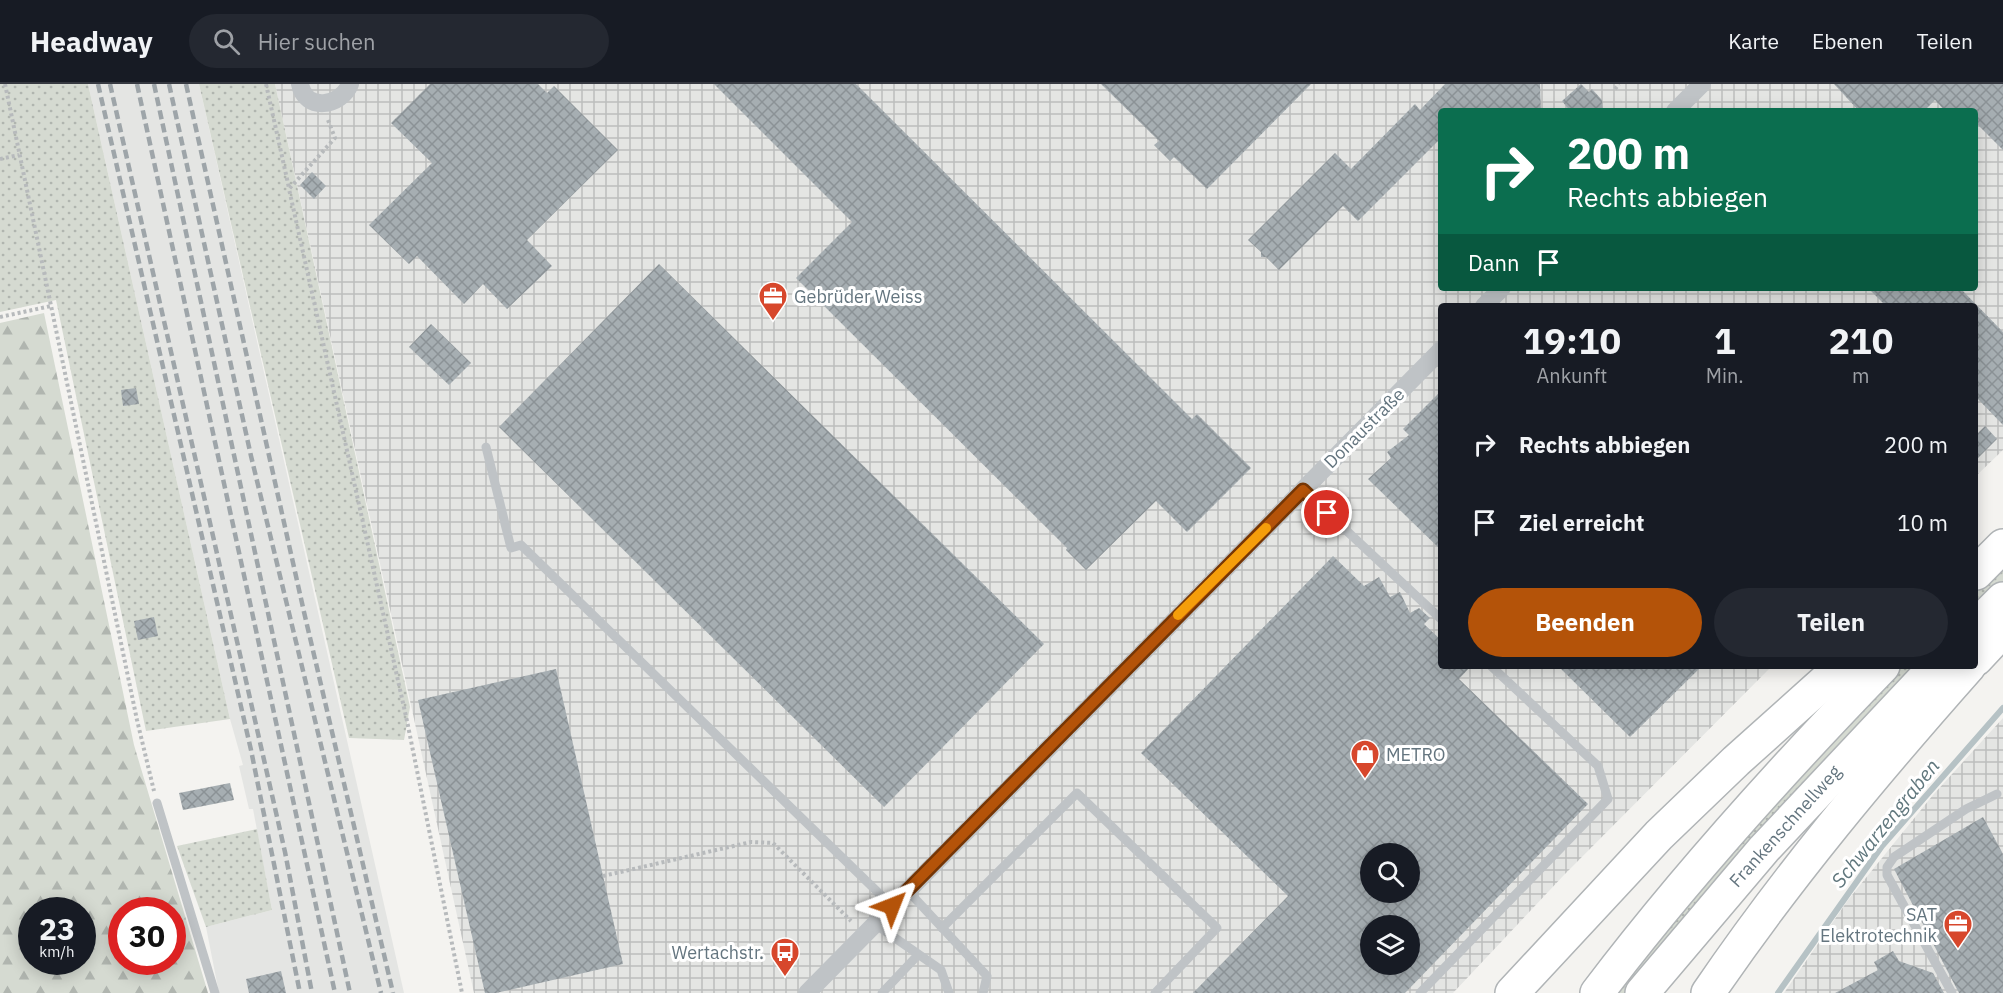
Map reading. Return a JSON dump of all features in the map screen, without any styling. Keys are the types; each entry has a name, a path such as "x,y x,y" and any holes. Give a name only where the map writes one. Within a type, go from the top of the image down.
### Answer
{"highway":[{"path":"1978,543 2003,520"},
{"path":"1978,571 2003,546"},
{"path":"1978,624 2003,599"},
{"path":"1978,657 2003,630"},
{"path":"1512,993 1659,835 1736,761 1839,669"},
{"name":"Frankenschnellweg","path":"1597,993 1688,880 1788,766 1880,669"},
{"name":"Frankenschnellweg","path":"1642,993 1771,840 1933,669"},
{"path":"1708,993 1752,929 1839,816 1966,669"}],"street":[{"path":"300,84 309,100 322,105 333,102 350,84"},
{"path":"1679,108 1702,84"},
{"path":"1487,303 1499,291"},
{"name":"Donaustraße","path":"807,993 1438,353"}],"lane":[{"path":"486,447 511,548 520,545 892,906"},
{"path":"1303,490 1438,616"},
{"path":"1419,993 1608,799 1598,766 1494,669"},
{"path":"942,928 1077,793 1217,928 1155,993"},
{"path":"1952,993 1887,875 1887,867 1894,857 1966,808 1997,794"},
{"path":"157,803 215,993"},
{"path":"908,891 987,976 983,993"},
{"path":"870,930 941,970 949,993"},
{"path":"882,993 918,956"}],"path":[{"path":"5,84 137,720 157,803"},
{"path":"266,84 407,721 462,993"},
{"path":"1615,88 1619,84"},
{"path":"290,189 335,138 322,105"},
{"path":"0,159 19,155"},
{"path":"0,317 51,306"},
{"path":"603,876 751,842 773,843 870,930"}],"shaded area":[{"path":"88,84 199,84 404,993 219,993 206,927 272,910 253,809 249,809 239,766 243,765 230,719"},
{"path":"275,84 2003,84 2003,450 1978,474 1978,303 1438,303 1438,669 1769,669 1564,875 1453,993 474,993"},
{"path":"2003,718 2003,993 1784,993 1848,900 1933,795"}],"green space":[{"path":"0,84 88,84 230,719 146,731 56,300 0,312"},
{"path":"199,84 275,84 410,707 404,740 349,738"},
{"path":"44,313 134,745 179,897 108,897 108,975 186,975 186,919 208,993 0,993 0,323"},
{"path":"2003,564 2003,584 1978,608 1978,589"},
{"path":"1898,669 1917,669 1628,993 1610,993 1818,752"},
{"path":"257,829 272,910 206,927 177,846"}],"building":[{"path":"430,84 538,84 547,93 554,86 618,150 527,240 552,266 507,309 483,284 464,304 417,256 409,264 369,225 432,163 391,123"},
{"path":"714,84 856,84 1192,419 1197,414 1251,468 1187,532 1156,501 1086,570 1066,550 1067,548 796,278 852,222"},
{"path":"1101,84 1311,84 1207,189 1174,157 1170,161 1154,145 1159,141"},
{"path":"1445,84 1540,84 1541,108 1438,108 1438,141 1358,221 1343,206 1279,270 1266,257 1261,257 1261,252 1248,240 1335,153 1351,169 1415,104 1420,110"},
{"path":"1581,84 1589,92 1592,89 1602,100 1603,108 1568,108 1562,101"},
{"path":"1834,84 2003,84 2003,150 1978,125 1978,108 1942,108 1935,100 1927,108 1856,108"},
{"path":"312,172 326,186 314,199 300,185"},
{"path":"659,264 1044,644 884,807 499,427"},
{"path":"1871,291 1963,291 1975,303 1883,303"},
{"path":"1978,306 2003,332 2003,425 1978,399"},
{"path":"431,324 471,363 449,385 409,347"},
{"path":"136,388 139,404 123,406 121,390"},
{"path":"1438,394 1438,547 1368,479 1391,458 1387,452 1409,435 1403,429"},
{"path":"1985,426 1997,439 1978,458 1978,433"},
{"name":"METRO","path":"1333,556 1364,586 1379,577 1390,597 1400,592 1410,613 1419,608 1430,618 1424,624 1438,637 1438,669 1468,669 1459,679 1588,804 1405,993 1193,993 1288,896 1141,753"},
{"path":"154,617 158,636 138,640 134,621"},
{"path":"556,669 623,964 496,993 485,993 418,700"},
{"path":"1561,669 1699,669 1630,737"},
{"path":"230,783 234,800 183,810 179,793"},
{"path":"1983,817 2003,854 2003,993 1959,993 1894,869"},
{"path":"1893,951 1899,961 1933,973 1944,993 1835,993 1878,970 1874,962"},
{"path":"281,971 286,993 249,993 246,979"}],"waterway":[{"name":"Schwarzengraben","path":"1778,993 1882,846 2003,708"}],"railway":[{"path":"98,84 251,750 300,993"},
{"path":"110,84 285,852 312,993"},
{"path":"137,84 335,993"},
{"path":"154,84 350,993"},
{"path":"169,84 251,456 381,993"},
{"path":"186,84 304,612 393,993"}],"slow traffic":[{"path":"1178,615 1266,528"}],"place":[{"name":"Gebrüder Weiss","path":"773,322"},
{"name":"METRO","path":"1365,780"},
{"name":"SAT Elektrotechnik","path":"1958,950"},
{"name":"Wertachstr.","path":"785,978"}],"route":[{"path":"892,906 1303,490 1327,513"}]}
